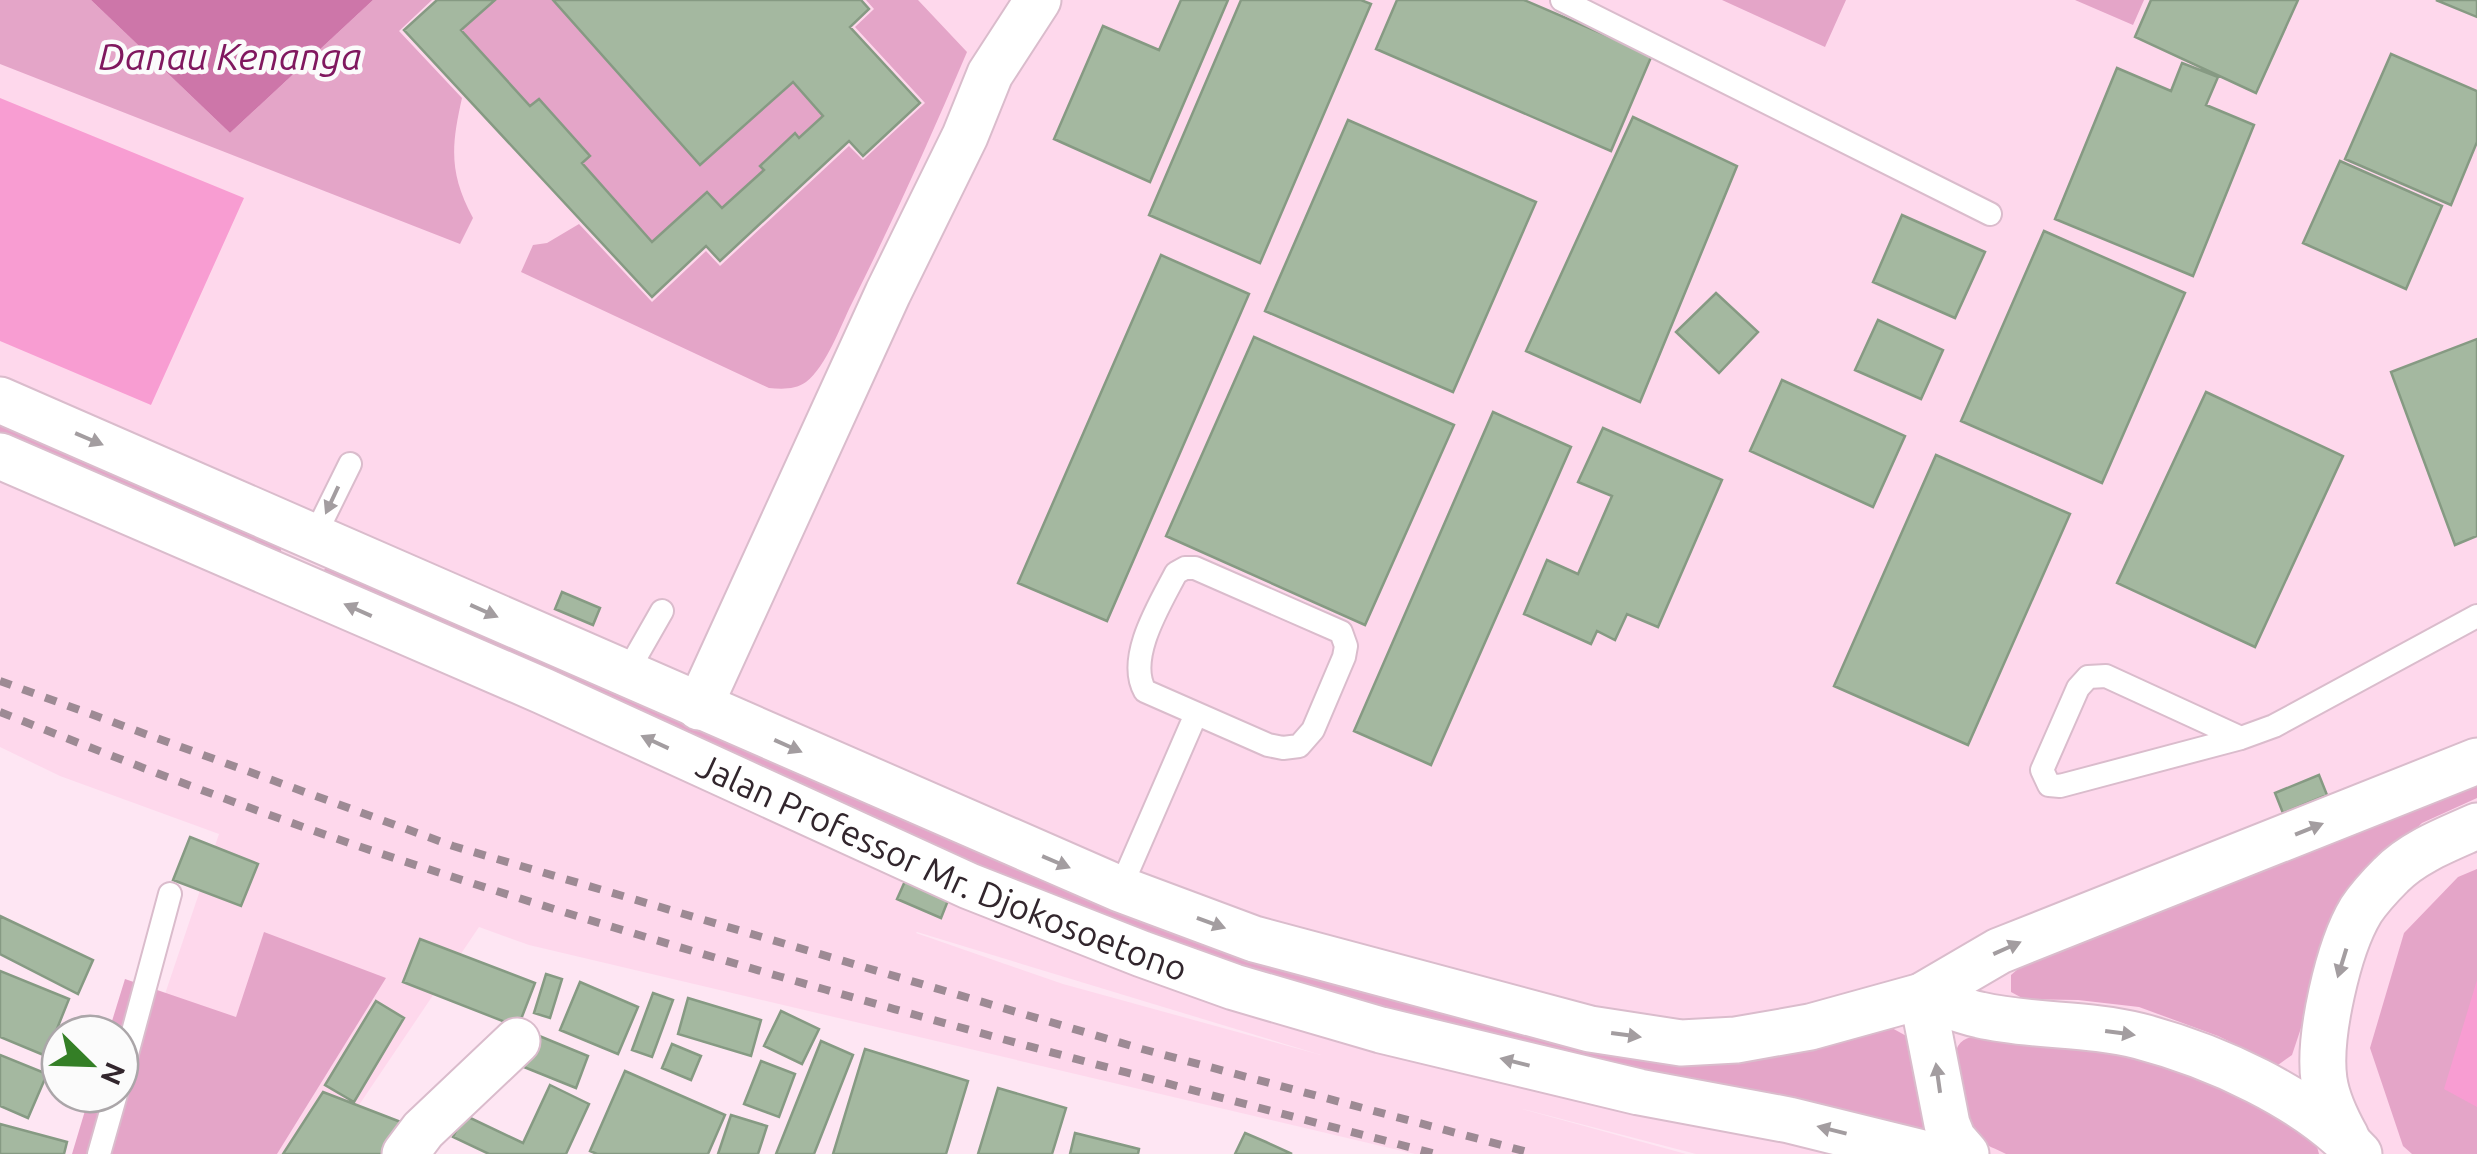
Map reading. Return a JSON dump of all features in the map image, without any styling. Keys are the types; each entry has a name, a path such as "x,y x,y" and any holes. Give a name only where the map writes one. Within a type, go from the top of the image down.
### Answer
{"street":[{"path":"699,707 990,74 1038,0"},
{"name":"Jalan Professor Mr. Djokosoetono","path":"0,400 1120,889 1254,939 1316,957 1590,1029 1682,1043 1736,1040 1810,1026 1922,996 1999,951 2477,761"},
{"name":"Jalan Professor Mr. Djokosoetono","path":"0,456 543,691 969,886 1215,980 1417,1038 1639,1092 1788,1120 1927,1154"},
{"path":"292,582 314,536"},
{"path":"2351,1150 2324,1082 2322,1040 2349,938 2362,910 2394,872 2431,847 2477,826"},
{"path":"1966,1154 1947,1124 1922,996 1980,1015 2138,1036 2180,1050 2283,1094 2351,1150"},
{"path":"404,1154 423,1130 517,1041"}],"lane":[{"path":"1562,0 1990,214"},
{"path":"314,536 350,464"},
{"path":"1184,568 1195,568 1341,632 1346,646 1344,657 1314,730 1299,746 1283,748 1268,744 1196,714 1145,690 1137,668 1166,593 1176,573 1184,568"},
{"path":"626,674 662,611"},
{"path":"2242,738 2106,676 2088,677 2078,688 2042,770 2049,786 2060,786 2242,738 2274,726 2477,616"},
{"path":"1120,889 1196,714"},
{"path":"138,1014 170,894"},
{"path":"99,1154 110,1114"}],"shaded area":[{"path":"0,0 2477,0 2477,1154 1696,1154 1511,1106 1686,1154 1415,1154 529,945 479,927 326,1154 111,1154 124,1114 140,1114 140,1068 219,834 60,776 0,747","holes":["917,932 1321,1055 1063,984 916,933"]},
{"path":"0,0 91,0 230,133 373,0 432,0 399,31 462,98 454,160 473,218 460,244 0,64"},
{"path":"495,0 553,0 700,165 793,82 823,116 760,165 764,170 722,208 707,192 652,242 582,163 590,156 539,99 530,106 462,30"},
{"path":"866,0 918,0 967,52 832,345 806,382 793,388 769,388 521,272 533,245 547,243 579,224 652,302 706,251 720,266 849,146 863,160 925,103 855,27 874,9"},
{"path":"1722,0 1846,0 1825,47"},
{"path":"2075,0 2144,0 2133,25"},
{"path":"0,98 244,198 151,405 0,341"},
{"path":"0,420 280,544 282,556 0,442"},
{"path":"327,565 986,848 1709,1062 1745,1061 1881,1022 1910,1038 1934,1135 1905,1133 1304,990 1057,902 323,572"},
{"path":"2477,783 2477,798 2422,823 2375,867 2307,1010 2292,1055 2278,1065 2218,1036 2139,1007 2024,999 2011,992 2011,975 2026,962"},
{"path":"2477,869 2477,1154 2412,1154 2403,1146 2370,1048 2404,933 2458,877"},
{"path":"264,932 386,978 277,1154 72,1154 84,1114 140,1114 140,1014 114,1014 125,979 236,1017"},
{"path":"2477,980 2477,1107 2444,1089"},
{"path":"1987,1035 2096,1043 2172,1063 2313,1132 2319,1154 2006,1154 1979,1138 1964,1107 1957,1079 1958,1046 1967,1038"}],"water":[{"name":"Danau Kenanga","path":"91,0 373,0 230,133"}],"building":[{"path":"437,0 495,0 461,30 530,106 539,99 590,156 582,163 652,242 707,192 722,208 764,170 760,166 795,133 799,138 823,116 793,82 700,165 553,0 861,0 869,9 850,27 920,103 863,156 849,141 720,261 706,246 652,297 404,30"},
{"path":"1181,0 1228,0 1150,182 1054,139 1103,26 1159,50"},
{"path":"1241,0 1361,0 1371,4 1260,263 1149,215"},
{"path":"1397,0 1524,0 1652,55 1611,151 1376,49"},
{"path":"2151,0 2298,0 2256,93 2135,37"},
{"path":"2436,0 2477,0 2477,17"},
{"path":"2391,54 2477,91 2477,142 2451,205 2345,159"},
{"path":"2182,63 2218,77 2206,105 2254,125 2193,276 2055,219 2117,68 2171,91"},
{"path":"1633,117 1737,166 1640,402 1526,351"},
{"path":"1348,120 1536,202 1453,392 1265,311"},
{"path":"2340,161 2442,206 2406,289 2303,243"},
{"path":"1902,215 1985,252 1955,318 1873,282"},
{"path":"2044,231 2185,293 2102,483 1961,421"},
{"path":"1161,255 1249,294 1107,621 1018,583"},
{"path":"1716,293 1758,332 1719,373 1676,332"},
{"path":"1878,320 1943,350 1921,399 1855,370"},
{"path":"1254,337 1454,425 1365,625 1166,536"},
{"path":"2477,339 2477,536 2455,545 2391,372"},
{"path":"1782,380 1905,436 1873,507 1750,451"},
{"path":"2206,392 2343,456 2255,647 2117,583"},
{"path":"1493,412 1571,447 1431,765 1354,731"},
{"path":"1603,428 1722,480 1658,627 1627,614 1615,640 1597,631 1591,644 1524,614 1547,560 1578,574 1612,496 1578,482"},
{"path":"1936,455 2070,514 1968,745 1834,686"},
{"path":"562,592 600,608 593,625 555,609"},
{"path":"2319,775 2327,795 2283,813 2275,793"},
{"path":"190,837 258,864 241,906 173,880"},
{"path":"906,879 949,898 941,918 897,899"},
{"path":"0,916 93,960 78,994 0,954"},
{"path":"420,939 535,983 518,1027 403,982"},
{"path":"0,971 69,999 63,1014 40,1014 40,1054 0,1037"},
{"path":"546,974 562,979 550,1018 534,1013"},
{"path":"580,982 638,1007 618,1054 560,1030"},
{"path":"653,993 673,1000 652,1057 632,1050"},
{"path":"688,998 761,1020 751,1056 678,1034"},
{"path":"376,1001 404,1018 354,1102 325,1085"},
{"path":"781,1011 819,1029 802,1064 764,1046"},
{"path":"532,1033 588,1056 576,1088 519,1065"},
{"path":"821,1041 853,1055 814,1154 776,1154"},
{"path":"672,1044 701,1056 691,1080 662,1068"},
{"path":"865,1049 968,1081 946,1154 833,1154"},
{"path":"0,1055 40,1071 40,1090 28,1118 0,1106"},
{"path":"761,1061 795,1074 779,1117 744,1104"},
{"path":"625,1071 725,1115 708,1154 590,1151"},
{"path":"550,1085 589,1104 566,1154 489,1154 453,1137 464,1115 523,1143"},
{"path":"998,1088 1066,1108 1052,1154 978,1154"},
{"path":"323,1092 411,1126 396,1154 283,1154"},
{"path":"731,1115 767,1126 758,1154 718,1154"},
{"path":"0,1124 67,1142 64,1154 0,1154"},
{"path":"1075,1133 1139,1149 1138,1154 1070,1154"},
{"path":"1245,1133 1266,1142 1292,1154 1235,1154"}],"railway":[{"path":"0,681 453,846 1142,1049 1535,1154"},
{"path":"0,712 316,831 628,932 1031,1047 1436,1154"}]}
